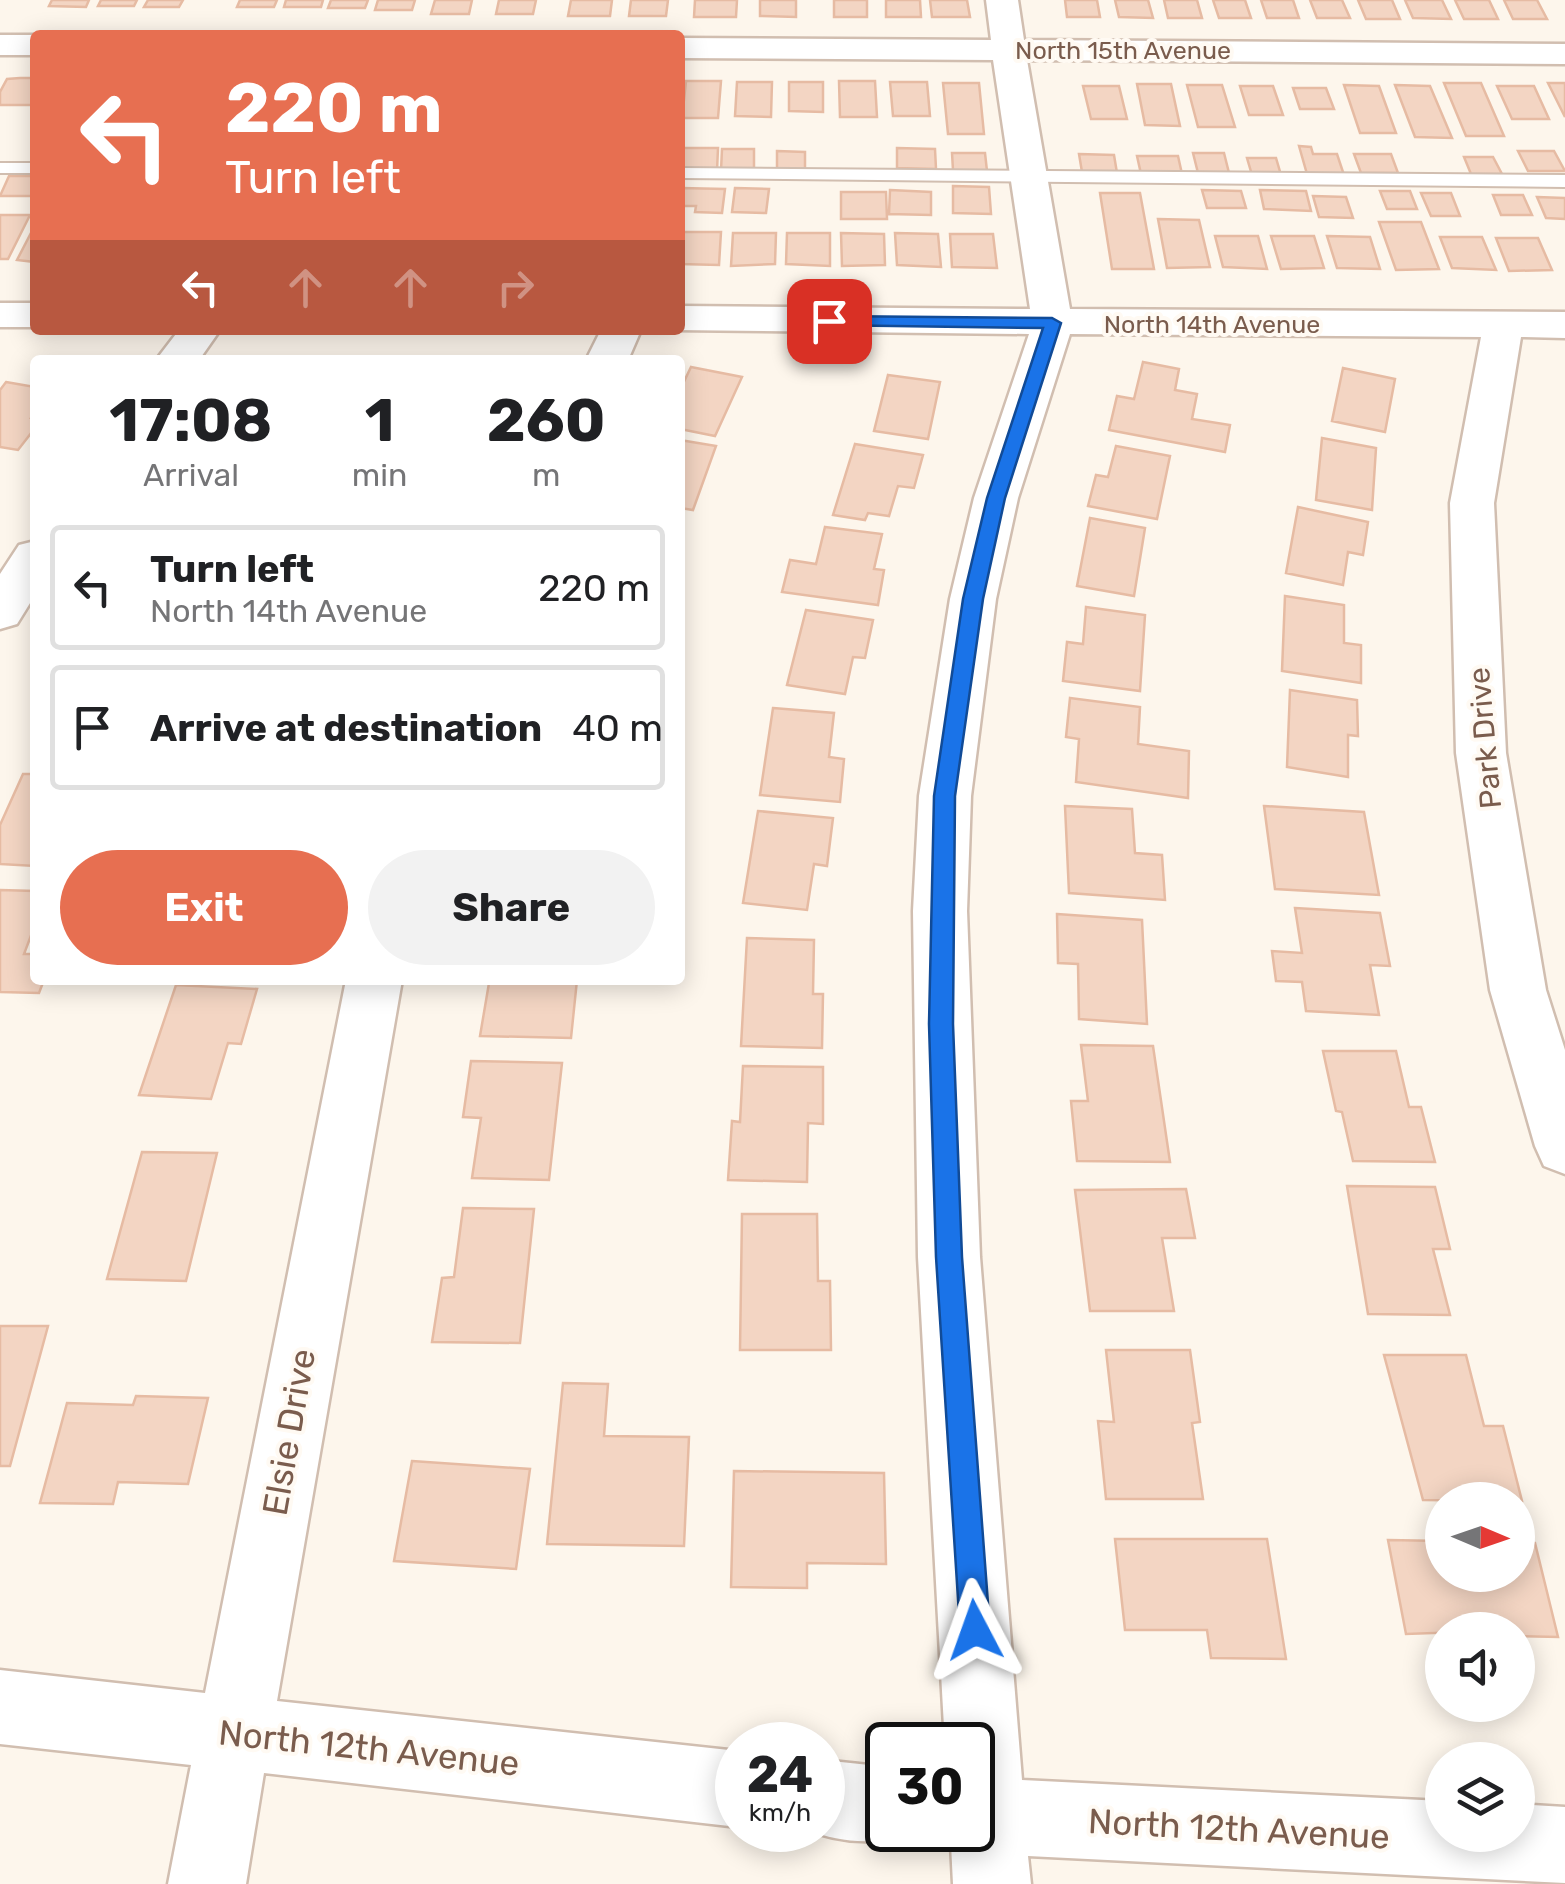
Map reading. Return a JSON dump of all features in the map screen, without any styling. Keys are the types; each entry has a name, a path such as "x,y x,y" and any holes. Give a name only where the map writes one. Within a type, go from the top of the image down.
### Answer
{"street":[{"path":"977,1722 949,1257 941,1005 944,796 977,582 996,498 1052,323 1026,176 1002,0"},
{"path":"0,45 30,45"},
{"name":"North 15th Avenue","path":"685,48 1565,54"},
{"path":"0,315 30,315"},
{"name":"North 14th Avenue","path":"685,320 1565,325"},
{"name":"Park Drive","path":"1503,325 1472,503 1481,753 1518,990 1565,1146"},
{"path":"181,355 196,335"},
{"path":"0,612 30,564"},
{"name":"Elsie Drive","path":"207,1884 373,985"},
{"name":"North 12th Avenue","path":"0,1707 715,1785"},
{"name":"North 12th Avenue","path":"995,1838 1565,1845"}],"lane":[{"path":"0,168 30,168"},
{"path":"685,174 1565,181"}],"building":[{"path":"52,0 89,0 86,7 49,6"},
{"path":"101,0 137,0 134,6 98,6"},
{"path":"148,0 183,0 179,7 144,7"},
{"path":"240,0 277,0 274,7 237,7"},
{"path":"286,0 323,0 321,7 284,7"},
{"path":"331,0 368,0 365,8 328,8"},
{"path":"378,0 415,0 412,10 375,10"},
{"path":"435,0 472,0 469,14 431,14"},
{"path":"499,0 536,0 533,14 496,14"},
{"path":"571,0 612,0 610,16 568,16"},
{"path":"631,0 668,0 666,16 629,16"},
{"path":"695,0 737,0 736,17 694,17"},
{"path":"760,0 796,0 796,17 760,16"},
{"path":"834,0 867,0 867,17 834,17"},
{"path":"886,0 920,0 921,17 886,17"},
{"path":"930,0 967,0 970,17 932,17"},
{"path":"1065,0 1097,0 1100,17 1067,17"},
{"path":"1115,0 1148,0 1153,18 1119,17"},
{"path":"1164,0 1197,0 1202,18 1168,18"},
{"path":"1213,0 1245,0 1251,18 1219,18"},
{"path":"1261,0 1293,0 1299,18 1267,18"},
{"path":"1310,0 1342,0 1350,18 1317,18"},
{"path":"1358,0 1392,0 1400,19 1366,19"},
{"path":"1405,0 1442,0 1451,19 1413,18"},
{"path":"1455,0 1489,0 1498,19 1464,19"},
{"path":"1504,0 1537,0 1547,19 1513,19"},
{"path":"30,78 30,105 0,105 0,92 7,79"},
{"path":"686,81 721,81 718,118 685,118"},
{"path":"839,81 875,81 877,117 840,117"},
{"path":"737,82 772,82 771,117 735,116"},
{"path":"789,82 823,82 823,112 789,111"},
{"path":"890,82 927,82 930,116 893,116"},
{"path":"943,83 979,83 984,134 948,134"},
{"path":"1444,83 1481,83 1504,136 1466,136"},
{"path":"1548,83 1565,83 1565,117"},
{"path":"1137,84 1171,84 1180,126 1145,125"},
{"path":"1187,85 1222,85 1235,127 1198,127"},
{"path":"1344,85 1379,86 1396,133 1360,133"},
{"path":"1395,85 1430,86 1452,138 1415,137"},
{"path":"1083,86 1119,86 1127,119 1091,119"},
{"path":"1240,86 1273,86 1283,115 1249,115"},
{"path":"1497,86 1534,86 1549,119 1512,119"},
{"path":"1293,88 1326,88 1334,109 1300,109"},
{"path":"1299,146 1311,147 1313,154 1337,154 1344,175 1307,174"},
{"path":"685,148 718,148 717,171 685,171"},
{"path":"897,148 935,149 936,169 897,168"},
{"path":"722,149 754,149 754,171 721,171"},
{"path":"777,151 805,152 805,169 777,169"},
{"path":"1518,151 1554,151 1565,171 1528,171"},
{"path":"952,153 985,153 987,171 953,170"},
{"path":"1193,153 1224,153 1229,173 1198,173"},
{"path":"1079,154 1114,155 1117,173 1082,172"},
{"path":"1354,154 1391,154 1398,173 1361,173"},
{"path":"1137,156 1178,156 1182,174 1141,174"},
{"path":"1464,157 1493,157 1502,174 1471,174"},
{"path":"1247,158 1276,158 1281,175 1252,175"},
{"path":"9,176 30,176 30,196 0,196"},
{"path":"953,186 989,187 991,214 953,213"},
{"path":"685,188 725,189 722,213 695,212 696,206 685,206"},
{"path":"735,188 769,189 766,213 732,212"},
{"path":"890,190 931,192 931,215 889,214"},
{"path":"1202,190 1241,191 1246,208 1207,208"},
{"path":"1260,190 1306,191 1311,211 1264,209"},
{"path":"1380,191 1410,191 1417,209 1387,209"},
{"path":"841,192 886,192 887,219 841,219"},
{"path":"1100,193 1140,193 1154,269 1112,269"},
{"path":"1421,193 1451,193 1460,216 1431,216"},
{"path":"1493,195 1523,195 1532,215 1501,215"},
{"path":"1313,196 1346,197 1353,218 1319,217"},
{"path":"1537,197 1565,198 1565,219 1546,218"},
{"path":"0,215 30,215 8,259 0,259"},
{"path":"1158,219 1199,220 1210,267 1167,268"},
{"path":"1379,222 1421,222 1439,269 1396,270"},
{"path":"685,232 721,232 719,265 685,264"},
{"path":"733,233 776,233 775,264 731,266"},
{"path":"787,233 830,233 830,266 786,264"},
{"path":"841,233 884,234 885,265 842,266"},
{"path":"895,233 938,234 941,267 897,265"},
{"path":"950,234 993,234 997,268 952,267"},
{"path":"30,235 30,261 17,260"},
{"path":"1215,236 1258,236 1267,269 1223,267"},
{"path":"1271,236 1314,236 1324,268 1281,269"},
{"path":"1327,236 1370,237 1380,269 1337,268"},
{"path":"1440,237 1482,237 1496,270 1452,268"},
{"path":"1496,238 1538,238 1552,270 1509,271"},
{"path":"1143,362 1179,369 1175,390 1197,394 1192,419 1230,425 1225,452 1109,430 1117,396 1134,399"},
{"path":"691,367 742,377 715,436 685,430 685,380"},
{"path":"1343,368 1395,379 1385,432 1332,421"},
{"path":"888,375 940,382 928,439 874,431"},
{"path":"6,382 30,386 30,434 18,450 0,447 0,390"},
{"path":"1322,438 1376,448 1372,510 1316,500"},
{"path":"685,441 716,446 693,510 685,509"},
{"path":"855,444 923,455 914,488 898,486 889,516 868,513 865,520 833,515"},
{"path":"1116,446 1170,456 1157,519 1088,506 1096,475 1108,477"},
{"path":"1298,507 1368,522 1363,555 1348,552 1343,585 1286,573"},
{"path":"1090,518 1145,528 1134,596 1077,586"},
{"path":"825,527 882,534 874,569 884,570 878,605 782,592 790,560 816,564"},
{"path":"1285,596 1344,605 1344,643 1361,645 1361,683 1282,671"},
{"path":"1086,607 1145,615 1140,691 1063,681 1067,642 1083,644"},
{"path":"806,610 873,620 865,658 853,657 845,694 787,685"},
{"path":"1290,690 1357,700 1358,736 1348,735 1348,777 1287,767"},
{"path":"1070,698 1140,707 1138,744 1189,751 1188,798 1076,782 1079,739 1066,737"},
{"path":"773,708 834,713 829,757 844,759 840,802 760,795"},
{"path":"23,774 30,774 30,866 0,864 0,825"},
{"path":"1065,806 1132,809 1135,853 1162,855 1165,900 1069,893"},
{"path":"1264,806 1364,812 1379,895 1275,889"},
{"path":"758,811 833,818 827,866 814,864 807,910 743,903"},
{"path":"0,890 30,891 30,938 24,954 30,954 30,985 42,985 39,993 0,992"},
{"path":"1295,908 1380,913 1390,966 1370,965 1379,1015 1306,1011 1302,982 1276,981 1272,951 1302,953"},
{"path":"1057,914 1142,920 1147,1024 1079,1019 1078,964 1058,963"},
{"path":"747,938 814,940 813,994 823,994 822,1048 741,1046"},
{"path":"176,985 257,989 241,1044 228,1043 211,1099 139,1095"},
{"path":"489,985 576,985 571,1038 480,1036"},
{"path":"1081,1045 1153,1046 1170,1162 1077,1161 1071,1101 1088,1101"},
{"path":"1323,1051 1396,1051 1409,1107 1421,1107 1435,1162 1353,1161 1342,1112 1336,1111"},
{"path":"471,1061 562,1063 549,1180 472,1178 481,1118 463,1117"},
{"path":"743,1066 823,1067 823,1124 808,1123 807,1182 728,1180 732,1121 740,1122"},
{"path":"142,1152 217,1153 186,1281 107,1279"},
{"path":"1347,1186 1435,1187 1450,1249 1433,1249 1450,1315 1368,1314"},
{"path":"1186,1189 1195,1238 1162,1238 1174,1311 1090,1311 1075,1190"},
{"path":"463,1208 534,1209 520,1343 432,1342 442,1278 454,1277"},
{"path":"742,1214 817,1214 818,1281 830,1281 831,1350 740,1350"},
{"path":"0,1326 48,1326 10,1466 0,1466"},
{"path":"1106,1350 1190,1350 1200,1422 1192,1423 1203,1499 1106,1499 1098,1421 1114,1422"},
{"path":"1384,1355 1466,1355 1484,1426 1503,1426 1517,1482 1425,1482 1423,1500"},
{"path":"563,1383 608,1384 604,1436 689,1437 684,1546 547,1544"},
{"path":"136,1396 208,1398 188,1484 118,1482 113,1504 40,1503 67,1403 133,1405"},
{"path":"412,1461 530,1469 516,1569 394,1561"},
{"path":"734,1471 884,1473 886,1564 807,1563 807,1588 731,1587"},
{"path":"1115,1539 1267,1539 1286,1659 1211,1658 1207,1630 1125,1630"},
{"path":"1388,1540 1425,1541 1425,1592 1535,1592 1535,1543 1558,1637 1535,1636 1535,1612 1425,1612 1425,1633 1406,1634"}],"route":[{"path":"829,321 1052,323 996,498 973,599 944,796 941,1024 949,1257 975,1630"}]}
